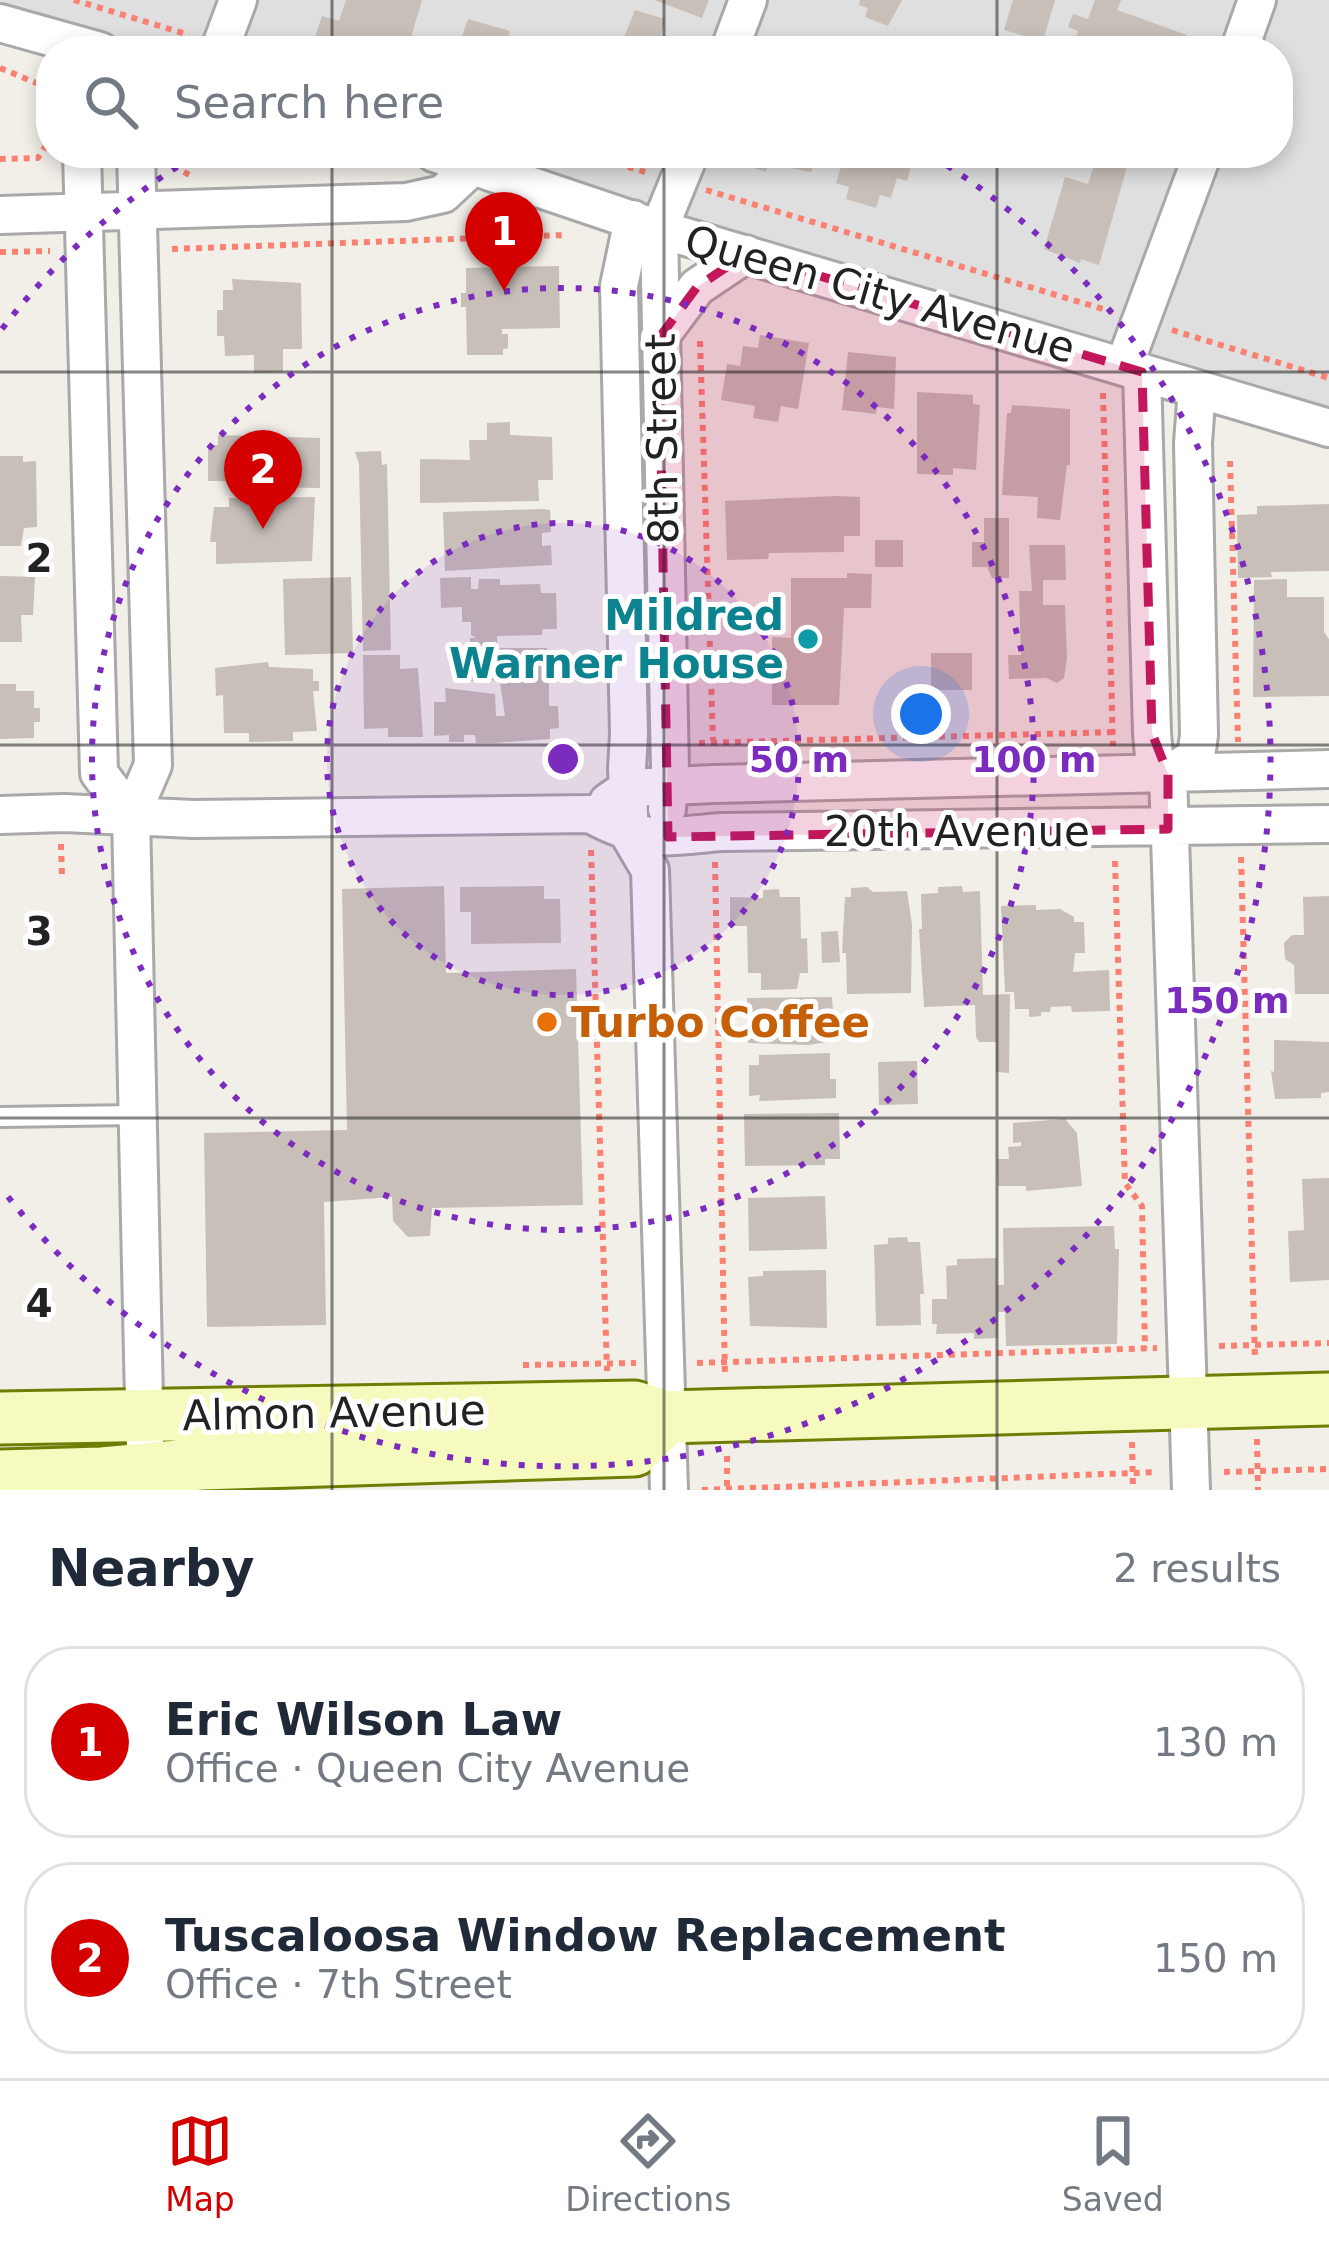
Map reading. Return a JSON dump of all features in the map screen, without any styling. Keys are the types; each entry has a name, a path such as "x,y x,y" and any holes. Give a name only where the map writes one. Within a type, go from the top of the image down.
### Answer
{"main road":[{"name":"Almon Avenue","path":"0,1418 143,1416 607,1385 634,1407 667,1418 1329,1399"},
{"name":"Almon Avenue","path":"0,1476 145,1479 634,1450 667,1418"}],"street":[{"path":"224,36 238,0"},
{"path":"735,36 748,0"},
{"path":"1244,36 1256,0"},
{"path":"0,23 44,36"},
{"path":"82,168 99,773 131,816"},
{"path":"141,168 156,210 157,249 153,765 131,816 145,1479"},
{"path":"0,215 406,202 443,194 471,168"},
{"name":"Queen City Avenue","path":"483,168 646,224 1329,428"},
{"name":"8th Street","path":"669,1490 650,870 630,836 628,788 619,286 646,224 684,168"},
{"path":"1191,1481 1168,774 1154,757 1133,369 1141,321 1197,168"},
{"name":"8th Street","path":"646,224 659,338 668,837"},
{"name":"8th Street","path":"659,338 697,287 746,254"},
{"path":"1168,774 1196,757 1199,735 1193,443 1197,389"},
{"name":"20th Avenue","path":"628,788 1329,769"},
{"path":"590,814 628,788"},
{"name":"20th Avenue","path":"0,815 203,819 590,814 630,836 668,837 1329,824"},
{"path":"650,870 668,837"}],"lane":[{"path":"0,1117 136,1115"}],"path":[{"path":"74,0 184,36"},
{"path":"0,68 36,83"},
{"path":"0,159 36,158"},
{"path":"189,168 156,210 157,249 567,236"},
{"path":"684,168 1141,321 1329,378"},
{"path":"0,252 84,250"},
{"path":"700,334 714,784"},
{"path":"1230,459 1239,772"},
{"path":"669,745 1133,731"},
{"path":"590,814 607,1385"},
{"path":"1240,827 1258,1490"},
{"path":"714,833 727,1489"},
{"path":"511,1365 607,1385 665,1364 1329,1342"},
{"path":"687,1490 1191,1481 1329,1469"}],"highlighted area":[{"path":"746,254 1142,372 1152,733 1168,774 1168,829 668,837 659,338 697,287"}],"shaded area":[{"path":"0,0 1329,0 1329,412 498,168 1293,168 1293,36 58,36 0,17"}],"building":[{"path":"346,0 422,0 411,36 315,36 322,16 339,21"},
{"path":"654,0 709,0 702,18"},
{"path":"860,0 902,0 888,26 865,17 868,8 859,5"},
{"path":"1013,0 1055,0 1044,36 1004,30"},
{"path":"1095,0 1121,0 1117,10 1187,35 1076,36 1078,31 1068,27 1073,14 1088,19"},
{"path":"635,10 665,19 661,36 625,36"},
{"path":"468,19 510,31 509,36 462,36"},
{"path":"840,168 911,168 907,181 897,178 891,198 880,195 876,208 846,199 849,187 836,183"},
{"path":"1093,168 1127,168 1099,265 1044,249 1065,177 1088,184"},
{"path":"559,266 560,328 502,329 502,334 508,334 503,355 467,355 466,307 461,307 466,268"},
{"path":"232,279 301,283 302,349 283,349 283,372 254,373 254,355 225,356 224,336 217,336 217,310 223,310 223,290 233,290"},
{"path":"760,335 809,343 798,409 781,406 778,422 753,418 755,406 721,400 727,364 740,366 743,346 758,348"},
{"path":"848,352 896,357 894,409 877,407 876,414 842,410"},
{"path":"917,392 973,395 973,404 980,405 976,470 917,474"},
{"path":"1012,405 1070,409 1070,465 1060,520 1037,518 1038,497 1002,495 1007,413"},
{"path":"510,422 510,435 552,437 553,480 538,480 539,501 420,503 420,459 470,460 469,440 487,440 487,423"},
{"path":"218,435 320,438 320,488 245,487 246,481 208,481 208,445 218,445"},
{"path":"381,451 382,465 387,464 391,650 363,651 355,452"},
{"path":"0,456 36,461 37,527 24,528 21,546 0,546"},
{"path":"315,497 312,561 216,564 216,542 210,542 214,507 229,507 229,498"},
{"path":"860,497 860,536 844,536 844,552 769,553 768,559 727,560 725,501"},
{"path":"1329,504 1329,571 1238,578 1237,515 1257,514 1257,506"},
{"path":"550,510 551,532 542,533 542,546 551,545 552,565 445,571 443,512"},
{"path":"984,518 1009,518 1009,578 992,578 987,567 972,567 972,542 984,542"},
{"path":"875,540 903,540 903,567 875,567"},
{"path":"1029,545 1065,545 1066,580 1043,580 1043,605 1065,605 1067,658 1064,678 1057,683 1046,678 1009,679 1008,655 1021,655 1019,591 1032,591"},
{"name":"Mildred Warner House","path":"847,573 872,574 871,608 844,608 839,705 772,705 772,637 791,638 791,578 847,578"},
{"path":"0,576 35,577 33,615 21,615 22,642 0,642"},
{"path":"351,577 353,653 285,655 283,579"},
{"path":"471,577 471,589 478,589 479,579 500,579 500,585 540,584 541,593 556,593 557,629 543,629 542,635 497,636 499,680 471,681 470,638 476,638 471,635 471,622 462,622 462,607 441,608 440,578"},
{"path":"1287,579 1287,597 1324,597 1329,696 1253,697 1254,580"},
{"path":"500,648 547,648 547,657 557,657 557,679 549,679 549,706 558,706 559,728 550,729 550,739 494,743 476,743 475,735 464,735 464,742 449,742 449,735 434,736 434,702 446,702 445,688 495,694 496,716 505,716 500,683 506,683 506,671 501,671"},
{"path":"931,653 972,653 972,690 931,690"},
{"path":"363,655 400,655 400,669 418,668 423,737 388,737 388,728 364,729"},
{"path":"268,662 269,667 313,669 313,681 319,681 319,691 313,691 317,731 293,732 293,741 249,742 249,733 224,733 223,695 216,696 215,668"},
{"path":"0,684 16,684 16,691 34,691 40,722 34,722 34,738 0,739"},
{"path":"444,886 446,973 576,969 583,1205 432,1208 430,1236 408,1237 393,1221 392,1197 324,1202 326,1325 207,1327 204,1133 347,1130 342,889"},
{"path":"544,886 544,899 560,899 561,943 471,944 471,912 460,912 460,887"},
{"path":"962,886 963,892 980,891 983,995 1010,994 1009,1073 996,1072 996,1042 979,1042 976,1037 975,1005 924,1007 921,894 938,893 938,887"},
{"path":"867,887 873,892 907,891 912,925 911,993 847,994 846,953 842,953 845,897 851,897 851,888"},
{"path":"779,889 780,897 800,897 808,973 800,973 797,989 761,990 761,973 748,973 747,926 730,926 730,897 763,898 763,890"},
{"path":"1329,896 1329,994 1295,994 1294,965 1285,959 1284,943 1292,935 1304,935 1303,897"},
{"path":"1036,905 1036,910 1060,909 1074,917 1074,922 1084,922 1085,953 1075,953 1073,972 1109,970 1110,1011 1051,1007 1050,1012 1029,1017 1029,1009 1015,1009 1014,992 1005,992 1001,906"},
{"path":"838,931 840,962 822,963 821,932"},
{"path":"832,997 835,1041 748,1043 747,998"},
{"path":"1274,1040 1329,1042 1329,1092 1321,1093 1321,1098 1275,1099"},
{"path":"830,1053 836,1098 759,1101 760,1095 749,1096 749,1065 759,1065 759,1055"},
{"path":"917,1061 918,1104 879,1105 878,1062"},
{"path":"839,1113 840,1159 825,1159 825,1165 745,1166 744,1114"},
{"path":"1065,1119 1077,1133 1082,1186 1026,1191 1026,1186 998,1186 997,1159 1009,1159 1008,1147 1021,1146 1021,1142 1013,1143 1013,1123"},
{"path":"1329,1178 1329,1280 1290,1282 1288,1231 1304,1230 1302,1179"},
{"path":"825,1196 827,1249 749,1251 748,1198"},
{"path":"1114,1226 1115,1249 1119,1249 1117,1344 1006,1346 1005,1312 998,1312 998,1338 936,1334 932,1299 947,1299 946,1266 957,1265 957,1259 997,1258 997,1285 1004,1285 1003,1228"},
{"path":"907,1237 908,1242 920,1242 921,1325 876,1326 874,1245"},
{"path":"826,1270 827,1328 750,1326 748,1277 763,1276 763,1271"}],"place":[{"name":"Eric Wilson Law","path":"504,291"},
{"name":"Tuscaloosa Window Replacement","path":"263,529"},
{"name":"Mildred Warner House","path":"808,639"},
{"name":"Turbo Coffee","path":"547,1022"}]}
